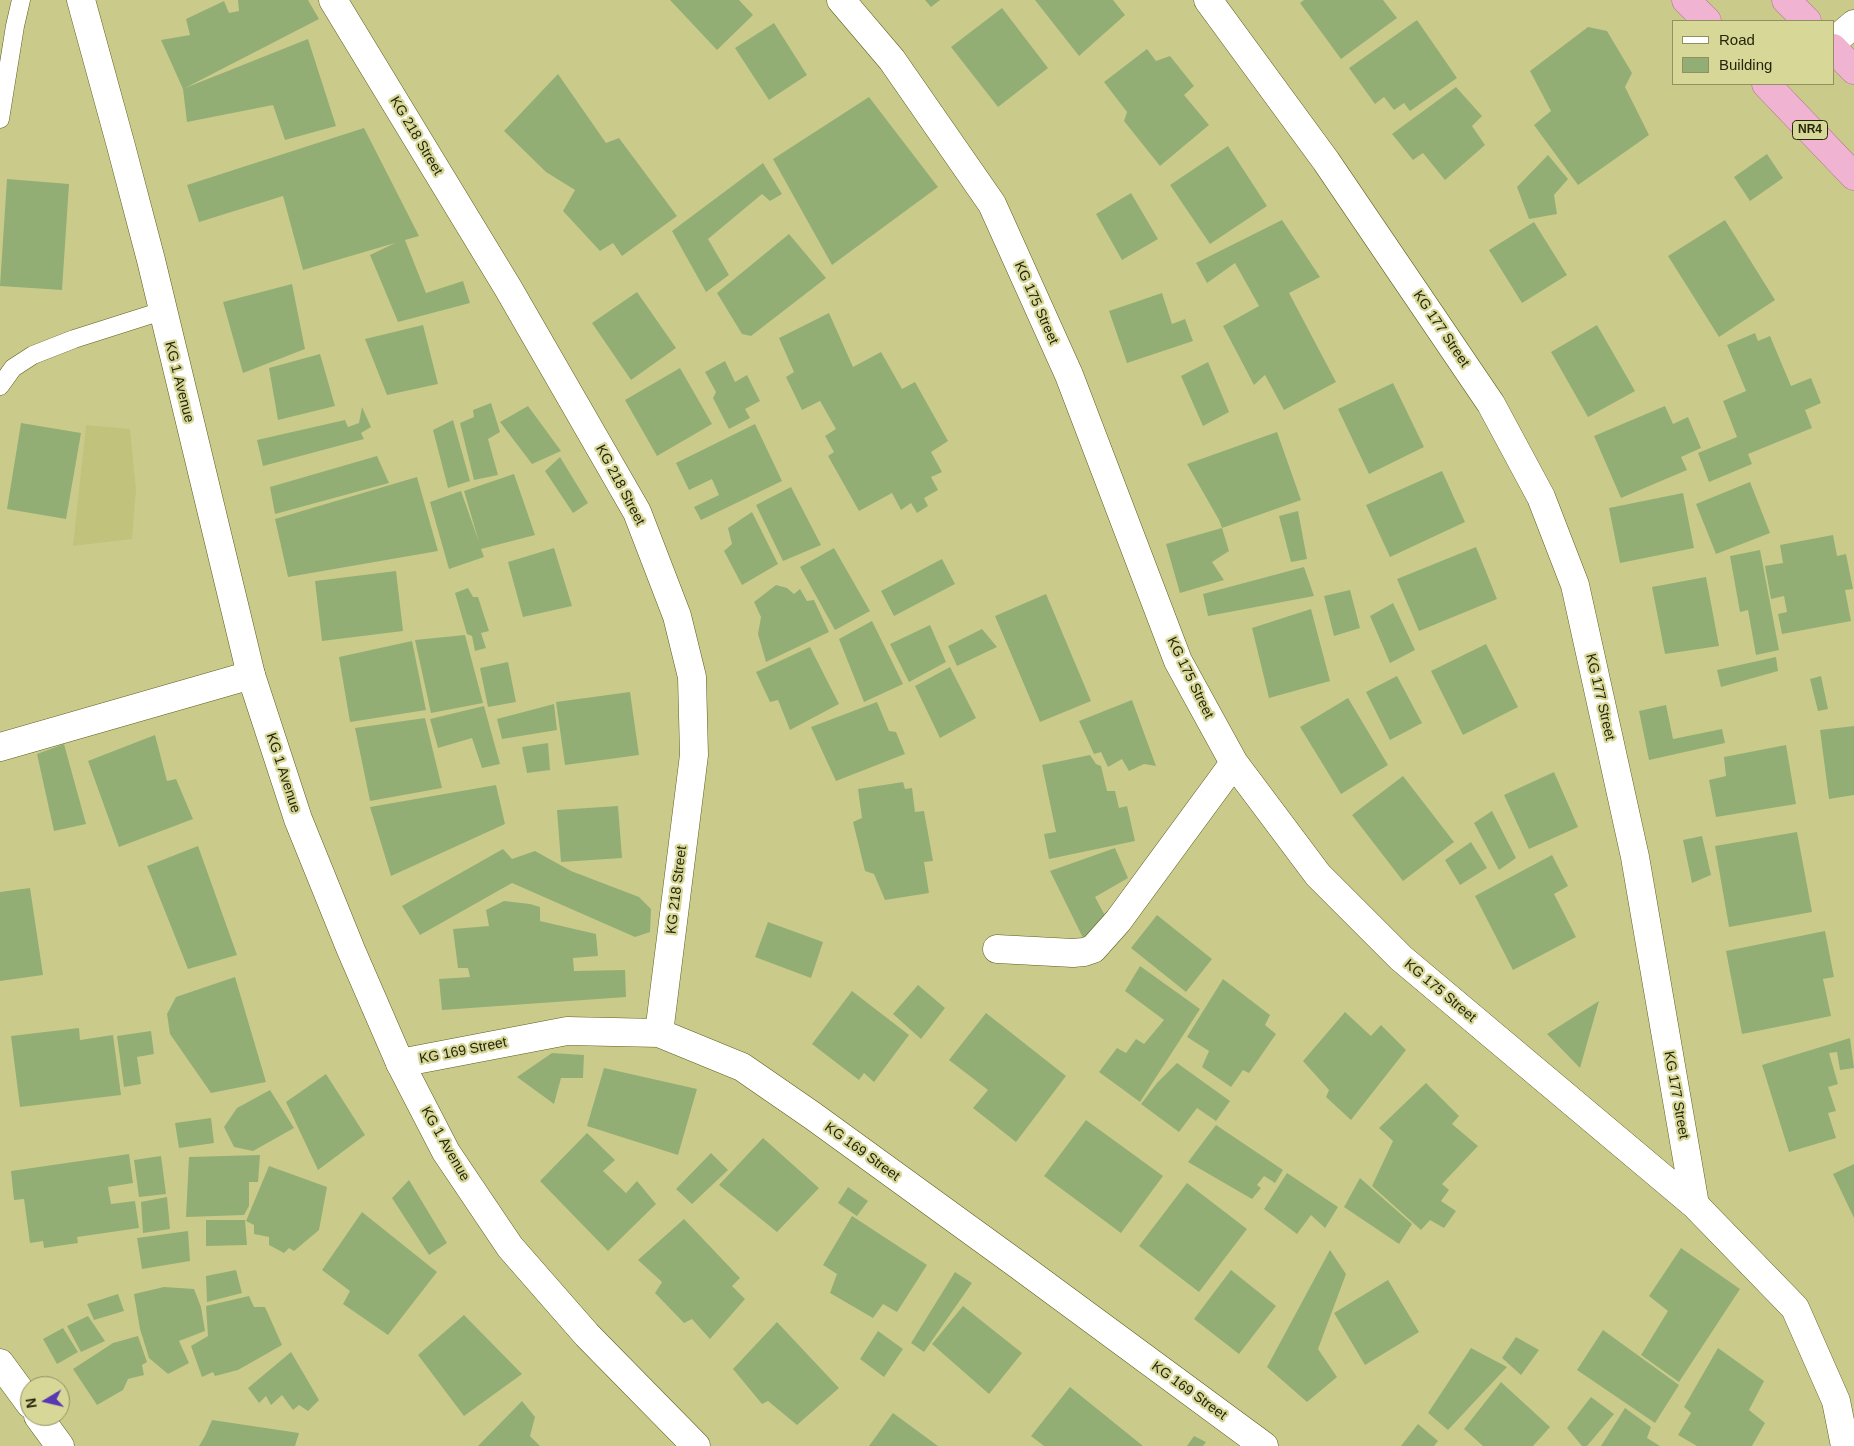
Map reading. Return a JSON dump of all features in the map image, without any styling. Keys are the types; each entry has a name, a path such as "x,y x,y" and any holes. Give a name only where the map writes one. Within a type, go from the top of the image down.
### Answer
{"highway":[{"path":"1686,0 1706,20"},
{"path":"1786,0 1806,20"},
{"path":"1834,49 1854,70"},
{"name":"NR4","path":"1767,85 1854,176"}],"street":[{"name":"KG 1 Avenue","path":"80,0 121,146 251,675 298,819 351,950 400,1063 446,1152 510,1247 587,1334 696,1446"},
{"name":"KG 218 Street","path":"333,0 508,288 637,512 677,616 692,677 694,755 659,1033"},
{"name":"KG 175 Street","path":"841,0 892,60 992,204 1069,375 1178,661 1234,762 1318,875 1401,958 1695,1205"},
{"name":"KG 177 Street","path":"1208,0 1326,161 1491,404 1541,497 1575,585 1633,847 1695,1205"},
{"path":"1834,41 1854,24"},
{"path":"0,747 251,675"},
{"path":"997,949 1073,953 1093,949 1118,921 1234,762"},
{"name":"KG 169 Street","path":"400,1063 567,1031 659,1033 742,1067 994,1246 1264,1446"},
{"path":"1695,1205 1795,1308 1836,1401 1845,1446"},
{"path":"0,1363 20,1390"},
{"path":"45,1426 60,1446"}],"lane":[{"path":"0,119 21,0"},
{"path":"0,386 13,368 33,355 74,339 162,311"}],"shaded area":[{"path":"86,425 130,429 136,489 132,539 73,546"}],"building":[{"path":"238,0 308,0 319,19 185,88 308,39 336,126 285,140 273,105 187,122 183,89 161,40 190,35 186,19 224,1 229,13 239,11"},
{"path":"670,0 739,0 753,15 717,50"},
{"path":"925,0 940,0 931,7"},
{"path":"1035,0 1113,0 1125,15 1079,56"},
{"path":"1304,0 1383,0 1397,18 1341,59 1300,3"},
{"path":"1002,8 1048,68 998,107 951,47"},
{"path":"1417,20 1457,78 1410,111 1404,103 1394,110 1384,97 1375,104 1349,68"},
{"path":"774,23 807,75 769,100 735,48"},
{"path":"1588,27 1607,31 1632,73 1625,87 1649,135 1578,185 1534,125 1551,111 1530,71"},
{"path":"1147,49 1156,61 1170,56 1194,86 1184,95 1209,125 1160,166 1124,121 1127,112 1104,82"},
{"path":"558,74 606,143 619,138 677,216 622,256 613,243 600,251 563,211 575,190 546,172 504,131"},
{"path":"1456,87 1482,116 1472,126 1485,145 1445,180 1423,153 1413,160 1392,134"},
{"path":"869,97 938,187 832,265 773,159"},
{"path":"364,128 419,236 405,240 426,293 463,281 470,303 398,322 370,255 395,243 303,270 283,196 199,222 187,185"},
{"path":"1228,146 1267,206 1210,244 1170,185"},
{"path":"1767,154 1783,178 1750,201 1734,177"},
{"path":"1548,155 1568,179 1554,195 1557,214 1529,219 1517,187"},
{"path":"763,163 782,194 770,201 762,194 708,239 729,275 706,292 672,231"},
{"path":"7,179 69,184 62,290 0,286"},
{"path":"1131,193 1158,239 1122,260 1096,214"},
{"path":"1282,220 1320,277 1289,293 1336,382 1284,410 1265,375 1254,385 1223,326 1259,306 1235,263 1207,283 1196,263"},
{"path":"1725,220 1775,300 1719,337 1668,256"},
{"path":"1534,222 1567,275 1522,303 1489,250"},
{"path":"789,234 826,278 751,336 742,334 717,293"},
{"path":"292,284 305,349 243,373 223,302"},
{"path":"637,292 676,348 631,380 592,323"},
{"path":"1162,293 1172,324 1185,319 1193,341 1127,363 1109,311"},
{"path":"829,313 853,367 881,352 902,389 915,382 948,441 931,452 942,472 931,477 938,490 924,498 928,506 917,513 911,503 901,510 892,493 859,511 828,456 834,452 825,436 836,429 820,401 802,410 786,377 794,372 779,338"},
{"path":"423,325 438,384 387,395 365,339"},
{"path":"1597,325 1635,391 1588,417 1551,352"},
{"path":"1755,333 1758,341 1770,336 1791,386 1811,378 1821,403 1805,410 1812,428 1748,454 1752,464 1709,482 1698,453 1737,437 1723,401 1746,391 1727,345"},
{"path":"320,354 335,406 278,420 269,368"},
{"path":"725,361 735,382 747,375 760,401 745,409 750,418 729,429 713,398 716,392 705,372"},
{"path":"1208,362 1229,412 1203,426 1181,376"},
{"path":"680,368 712,424 657,456 625,400"},
{"path":"1393,383 1424,447 1369,474 1338,409"},
{"path":"491,403 500,432 488,439 498,475 474,480 460,423 474,417 473,410"},
{"path":"528,406 561,451 532,464 500,422"},
{"path":"1665,406 1673,424 1688,417 1701,448 1681,457 1687,470 1621,498 1594,436"},
{"path":"362,407 371,427 361,433 364,439 263,466 257,440 345,420 348,427 359,423"},
{"path":"453,420 470,481 448,488 433,430"},
{"path":"21,423 81,433 66,519 7,509"},
{"path":"755,424 782,481 701,520 694,507 719,495 712,479 689,490 676,463"},
{"path":"1277,432 1301,500 1222,528 1187,464"},
{"path":"377,456 389,483 275,514 270,487"},
{"path":"560,457 588,503 573,513 545,471"},
{"path":"1442,471 1465,522 1390,557 1366,505"},
{"path":"514,474 535,535 481,549 484,557 449,569 430,502 461,491 479,542 464,491"},
{"path":"417,477 438,551 288,577 275,519"},
{"path":"1750,482 1770,533 1716,554 1696,504"},
{"path":"791,487 821,545 783,561 756,505"},
{"path":"1683,493 1694,548 1620,563 1609,508"},
{"path":"1298,511 1307,559 1291,562 1279,516"},
{"path":"752,512 778,564 742,585 724,551 732,544 728,528"},
{"path":"1222,528 1229,551 1212,562 1224,580 1180,593 1166,544"},
{"path":"1833,535 1837,556 1846,554 1853,589 1845,590 1851,621 1782,634 1778,614 1787,612 1784,596 1771,599 1765,566 1783,563 1780,545"},
{"path":"1476,547 1497,599 1419,631 1397,579"},
{"path":"554,548 572,606 523,617 508,562"},
{"path":"834,548 870,611 835,630 800,567"},
{"path":"1760,550 1779,650 1756,655 1748,610 1740,612 1730,556"},
{"path":"942,559 955,584 894,616 881,591"},
{"path":"1304,567 1314,596 1208,616 1203,594"},
{"path":"396,571 403,631 322,641 315,581"},
{"path":"1706,577 1719,646 1665,654 1652,587"},
{"path":"776,585 787,588 794,594 800,589 807,601 814,600 829,632 766,662 758,634 761,617 754,602"},
{"path":"468,588 473,597 478,597 489,631 481,633 486,648 475,651 472,636 467,634 455,593"},
{"path":"1350,590 1360,628 1334,636 1324,596"},
{"path":"1046,594 1091,701 1040,722 995,616"},
{"path":"1393,603 1415,650 1390,663 1370,616"},
{"path":"1311,609 1330,681 1269,698 1252,628"},
{"path":"872,621 903,684 864,702 839,639"},
{"path":"930,625 946,662 909,682 890,644"},
{"path":"982,629 997,647 957,666 948,646"},
{"path":"465,635 483,703 431,713 415,640"},
{"path":"412,641 426,710 350,722 339,657"},
{"path":"1486,644 1518,707 1463,735 1431,671"},
{"path":"810,647 839,704 790,730 778,700 770,702 756,672"},
{"path":"1776,657 1778,671 1721,687 1717,670"},
{"path":"508,662 516,702 488,707 480,668"},
{"path":"950,667 976,718 940,738 915,686"},
{"path":"1397,676 1422,723 1390,740 1366,692"},
{"path":"1821,676 1828,709 1818,711 1810,679"},
{"path":"630,692 639,755 565,765 556,702"},
{"path":"1348,698 1388,765 1341,794 1300,727"},
{"path":"1132,700 1156,766 1144,764 1129,771 1122,759 1108,767 1101,752 1094,754 1079,721"},
{"path":"877,702 889,731 896,732 905,754 836,781 811,727"},
{"path":"554,704 557,730 502,739 497,719"},
{"path":"1666,705 1673,739 1722,729 1725,743 1649,760 1639,711"},
{"path":"484,706 500,764 482,768 472,738 438,748 430,719"},
{"path":"425,718 442,788 370,801 355,728"},
{"path":"1854,726 1854,795 1829,799 1820,730"},
{"path":"155,735 167,781 176,779 193,819 119,847 88,761"},
{"path":"548,743 550,770 527,773 522,747"},
{"path":"64,744 86,824 54,831 37,754"},
{"path":"1786,745 1796,804 1716,817 1709,780 1726,776 1724,757"},
{"path":"1090,755 1096,764 1101,766 1107,791 1115,791 1119,808 1127,806 1135,841 1049,859 1044,834 1056,832 1042,765"},
{"path":"1554,772 1578,827 1529,849 1504,795"},
{"path":"1403,776 1454,842 1403,881 1352,815"},
{"path":"903,782 905,789 912,788 915,812 924,811 933,861 924,862 929,893 885,900 874,874 865,871 853,822 862,818 858,789"},
{"path":"496,785 505,824 391,876 370,807"},
{"path":"618,806 622,858 561,862 557,810"},
{"path":"1492,811 1516,858 1499,870 1474,823"},
{"path":"1797,832 1812,912 1729,927 1715,846"},
{"path":"1702,836 1711,875 1692,883 1683,840"},
{"path":"1471,842 1487,868 1460,885 1445,860"},
{"path":"198,846 237,955 188,969 147,866"},
{"path":"1115,848 1128,878 1095,897 1108,921 1088,948 1050,871"},
{"path":"503,849 512,859 535,851 571,871 639,897 651,909 650,932 635,937 512,883 420,935 402,906"},
{"path":"1552,855 1568,886 1554,894 1576,937 1513,970 1475,896"},
{"path":"30,888 43,975 0,981 0,892"},
{"path":"504,901 540,907 540,921 596,934 598,956 573,958 574,971 625,970 626,997 442,1010 439,979 470,977 468,968 458,968 453,929 489,926 486,910"},
{"path":"1157,915 1212,959 1186,992 1131,948"},
{"path":"768,922 823,942 811,978 755,957"},
{"path":"1825,931 1834,977 1823,979 1831,1016 1742,1034 1726,951"},
{"path":"1140,966 1200,1009 1140,1102 1099,1072 1117,1048 1126,1053 1136,1039 1144,1044 1164,1020 1125,991"},
{"path":"235,977 266,1082 211,1093 170,1034 167,1014 176,997"},
{"path":"1223,979 1270,1015 1265,1025 1276,1034 1249,1073 1243,1070 1231,1087 1202,1067 1209,1051 1187,1037"},
{"path":"918,985 945,1008 921,1039 893,1014"},
{"path":"852,991 909,1035 874,1082 864,1073 859,1080 812,1044"},
{"path":"1599,1001 1580,1068 1547,1034"},
{"path":"1345,1012 1371,1036 1381,1025 1406,1050 1351,1120 1326,1097 1329,1090 1303,1061"},
{"path":"986,1013 1066,1076 1016,1142 973,1108 988,1090 949,1060"},
{"path":"79,1028 80,1040 113,1035 121,1095 20,1107 11,1036"},
{"path":"151,1031 154,1054 137,1057 141,1084 124,1087 117,1036"},
{"path":"1850,1038 1854,1068 1840,1070 1837,1052 1829,1053 1838,1084 1828,1087 1836,1111 1828,1113 1836,1138 1789,1152 1762,1065"},
{"path":"552,1053 584,1055 583,1078 561,1078 554,1104 517,1077"},
{"path":"1177,1063 1230,1101 1216,1121 1197,1108 1179,1132 1141,1104 1157,1083"},
{"path":"604,1068 697,1089 678,1155 587,1126"},
{"path":"326,1074 365,1135 318,1170 286,1102"},
{"path":"1426,1083 1459,1116 1452,1124 1478,1146 1442,1184 1449,1190 1441,1201 1456,1211 1444,1228 1430,1220 1421,1230 1372,1186 1393,1141 1379,1128"},
{"path":"270,1090 294,1128 253,1151 234,1147 224,1127 237,1108"},
{"path":"211,1118 214,1143 179,1148 175,1123"},
{"path":"1086,1120 1163,1176 1121,1233 1044,1176"},
{"path":"1216,1125 1283,1170 1275,1183 1264,1176 1257,1185 1261,1188 1252,1199 1188,1162"},
{"path":"587,1133 615,1160 603,1171 626,1193 637,1181 656,1204 608,1251 540,1181"},
{"path":"763,1138 819,1188 777,1232 719,1185"},
{"path":"711,1153 728,1170 692,1204 676,1189"},
{"path":"129,1154 133,1183 108,1187 111,1204 135,1201 139,1228 77,1237 78,1243 44,1248 43,1241 30,1243 24,1199 14,1200 11,1171"},
{"path":"260,1155 258,1182 249,1182 249,1206 244,1215 186,1217 189,1157"},
{"path":"161,1156 166,1194 139,1197 134,1160"},
{"path":"1854,1164 1854,1218 1833,1174"},
{"path":"269,1166 327,1187 319,1230 294,1251 289,1248 284,1253 269,1245 269,1237 254,1234 254,1225 246,1221"},
{"path":"1287,1173 1338,1207 1325,1228 1311,1215 1297,1234 1264,1209"},
{"path":"1360,1178 1412,1224 1399,1244 1344,1207"},
{"path":"409,1180 447,1243 429,1255 392,1198"},
{"path":"1187,1183 1247,1229 1199,1292 1139,1246"},
{"path":"848,1187 868,1201 857,1216 838,1203"},
{"path":"167,1197 170,1229 143,1233 141,1202"},
{"path":"362,1212 437,1272 388,1335 343,1304 350,1291 322,1270"},
{"path":"852,1216 927,1265 897,1312 883,1304 873,1318 830,1293 837,1274 823,1265"},
{"path":"684,1219 740,1278 732,1286 745,1299 710,1339 692,1319 684,1323 655,1293 662,1282 638,1260"},
{"path":"206,1220 245,1220 247,1245 206,1246"},
{"path":"188,1231 190,1261 142,1269 137,1238"},
{"path":"1681,1248 1740,1289 1679,1382 1641,1355 1668,1311 1649,1296"},
{"path":"1330,1250 1346,1274 1318,1349 1337,1377 1307,1402 1267,1367"},
{"path":"236,1270 242,1293 207,1302 206,1276"},
{"path":"1231,1270 1276,1306 1239,1354 1194,1319"},
{"path":"955,1272 972,1283 924,1352 911,1343"},
{"path":"1388,1280 1419,1332 1365,1365 1334,1313"},
{"path":"164,1287 194,1289 201,1307 205,1331 179,1341 189,1363 168,1374 149,1358 140,1329 134,1294"},
{"path":"118,1294 124,1311 94,1320 87,1304"},
{"path":"249,1296 254,1307 265,1307 282,1345 238,1370 215,1376 213,1372 202,1377 191,1346 208,1336 206,1306"},
{"path":"963,1306 1022,1353 989,1394 932,1344"},
{"path":"464,1315 522,1374 464,1416 418,1355"},
{"path":"88,1316 105,1341 81,1352 67,1326"},
{"path":"777,1322 839,1388 797,1425 768,1401 762,1404 733,1369"},
{"path":"63,1328 78,1352 57,1364 43,1339"},
{"path":"1603,1330 1679,1385 1655,1423 1577,1370"},
{"path":"878,1331 903,1349 884,1377 860,1359"},
{"path":"138,1336 147,1362 142,1365 144,1375 128,1379 123,1390 97,1405 73,1369 113,1343"},
{"path":"1516,1337 1539,1350 1521,1375 1502,1358"},
{"path":"1471,1348 1507,1367 1448,1430 1428,1413"},
{"path":"1718,1348 1764,1381 1749,1410 1765,1423 1752,1446 1697,1446 1678,1435 1691,1413 1684,1407"},
{"path":"291,1352 319,1400 308,1411 299,1405 293,1410 282,1395 271,1405 266,1396 259,1403 248,1388"},
{"path":"1501,1382 1550,1427 1533,1446 1483,1446 1464,1429"},
{"path":"1070,1387 1143,1446 1044,1446 1031,1436"},
{"path":"1591,1397 1614,1414 1587,1446 1582,1446 1567,1428"},
{"path":"522,1401 535,1417 530,1436 540,1446 478,1446"},
{"path":"1625,1408 1651,1427 1647,1438 1660,1446 1601,1446"},
{"path":"893,1413 938,1446 869,1446"},
{"path":"212,1420 299,1433 295,1446 199,1446"},
{"path":"1418,1424 1438,1441 1434,1446 1401,1446"},
{"path":"1194,1436 1206,1442 1203,1446 1187,1446"}]}
